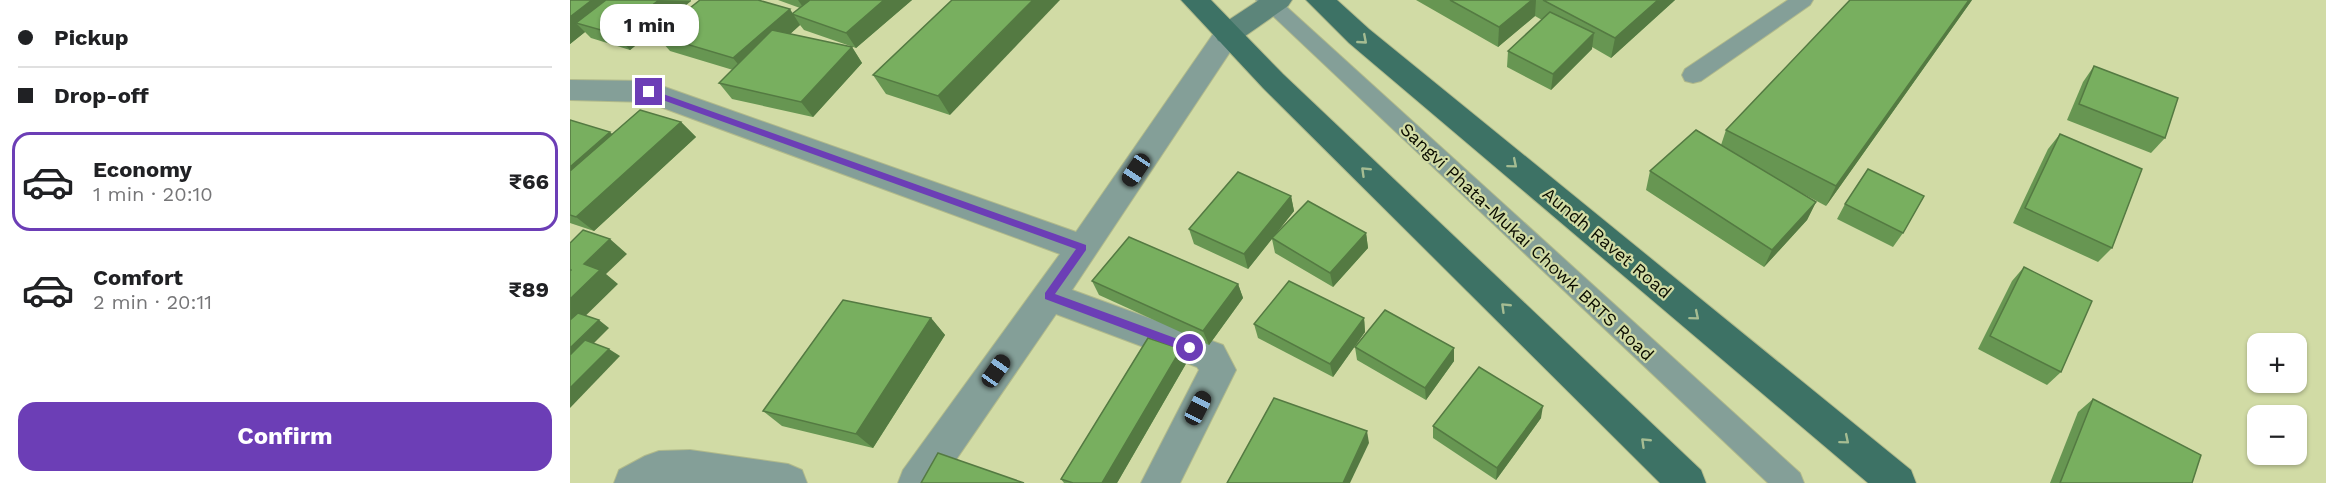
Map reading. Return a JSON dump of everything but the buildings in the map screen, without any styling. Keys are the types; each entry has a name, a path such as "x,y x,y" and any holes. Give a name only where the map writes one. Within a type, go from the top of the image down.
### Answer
{"main road":[{"path":"1196,0 1273,81 1687,483"},
{"name":"Aundh Ravet Road","path":"1320,0 1359,36 1897,483"}],"street":[{"path":"917,483 1083,248 1228,34 1272,2"},
{"path":"570,90 649,92 1083,248"},
{"path":"1048,296 1210,356 1218,370 1160,483"},
{"path":"633,483 659,469 690,468 788,483"}],"lane":[{"path":"1693,75 1803,0"},
{"name":"Sangvi Phata-Mukai Chowk BRTS Road","path":"1272,2 1788,483"}],"route":[{"path":"649,92 1083,248 1048,296 1190,348"}]}
